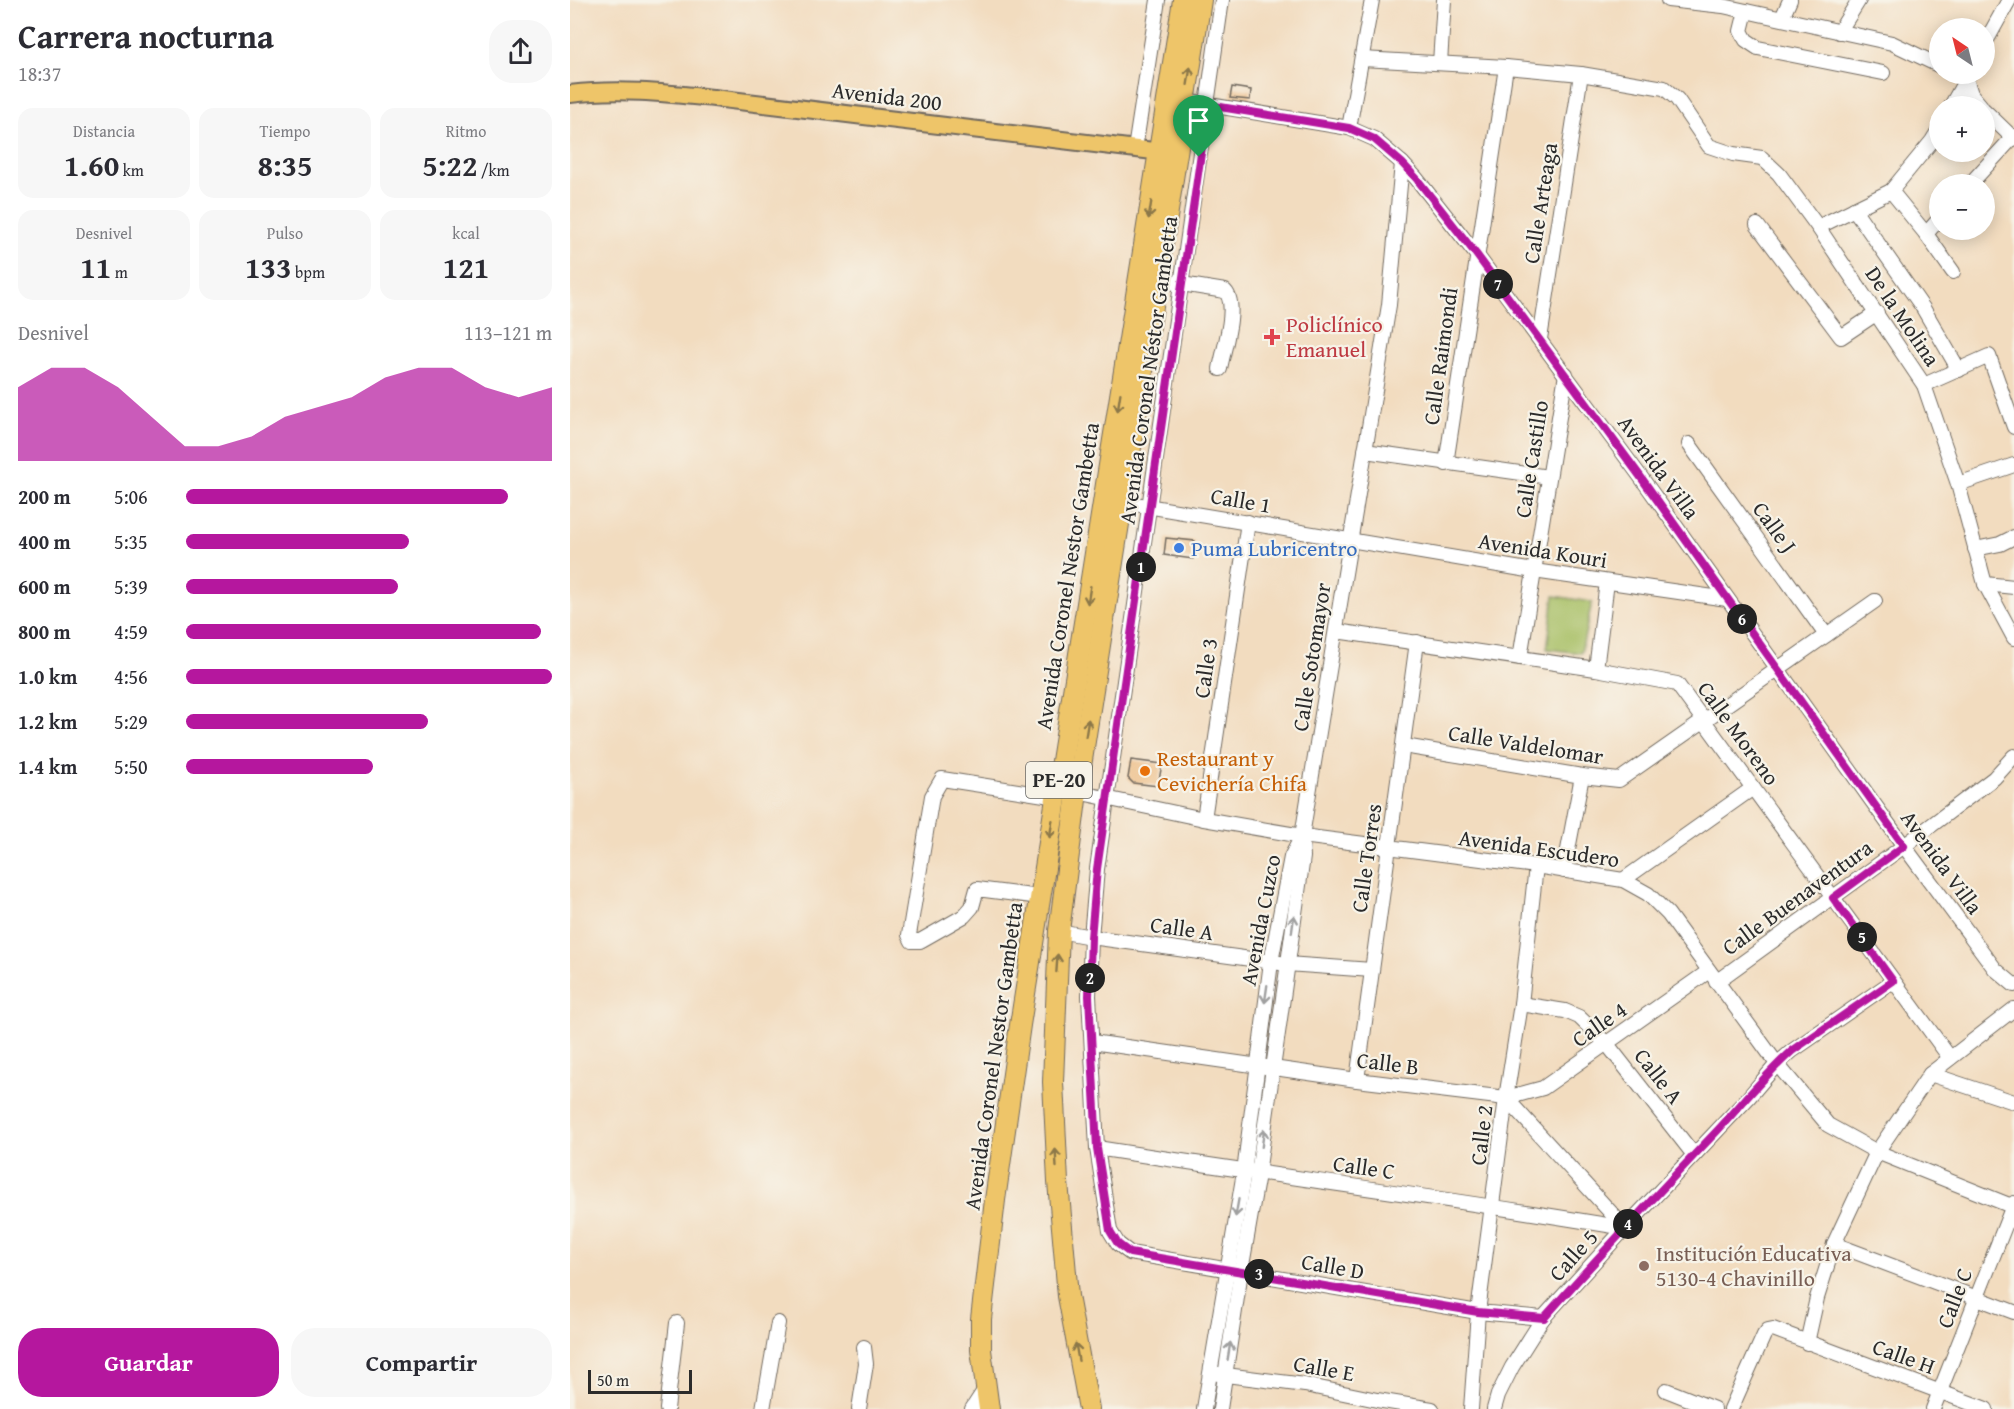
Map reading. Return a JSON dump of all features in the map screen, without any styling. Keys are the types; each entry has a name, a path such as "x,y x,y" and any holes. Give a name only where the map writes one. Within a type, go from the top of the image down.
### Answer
{"highway":[{"name":"Avenida Coronel Nestor Gambetta","path":"1089,1409 1068,1296 1058,1182 1053,1082 1059,931 1077,792 1157,280 1183,0"},
{"name":"Avenida Coronel Nestor Gambetta","path":"989,1409 985,1389 981,1329 984,1281 1020,1025 1168,153 1185,101 1201,0"}],"main road":[{"name":"Avenida 200","path":"570,94 599,91 672,94 1168,153"}],"street":[{"path":"1135,149 1158,0"},
{"name":"Avenida Coronel Néstor Gambetta","path":"1118,1244 1110,1231 1097,1148 1089,996 1091,938 1106,799 1222,0"},
{"path":"1349,128 1372,0"},
{"path":"1440,63 1444,0"},
{"path":"1668,0 1724,3 1892,43 1929,61"},
{"path":"1782,18 1790,0"},
{"path":"1839,32 1859,0"},
{"path":"1995,25 2009,0"},
{"path":"1746,10 1741,31 1746,40 1758,48 1883,73"},
{"path":"1362,59 1506,67 1581,74"},
{"name":"Calle Raimondi","path":"1446,464 1506,67"},
{"name":"De la Molina","path":"1581,74 1664,88 1677,99 1709,146 1733,154 1762,158 1779,174 1818,227 1924,385 1958,484 1985,584 2014,638"},
{"name":"Calle Arteaga","path":"1540,339 1581,74"},
{"name":"Avenida Villa","path":"1185,101 1349,128 1374,139 1402,163 1476,254 1566,374 1904,846 1995,969 2014,985"},
{"path":"1980,174 2014,138 1995,120"},
{"path":"1818,227 1891,191 1929,145"},
{"name":"Avenida 200","path":"1168,153 1199,157"},
{"name":"Calle Sotomayor","path":"1302,836 1389,305 1402,163"},
{"path":"1891,191 1953,272"},
{"path":"1854,209 1923,308 1959,370"},
{"path":"1757,225 1841,337 1877,313"},
{"path":"1926,234 1929,231"},
{"path":"1157,280 1225,291 1229,296 1231,310 1220,369"},
{"path":"1924,385 1989,357 2014,427"},
{"name":"Calle Castillo","path":"1520,658 1566,374"},
{"name":"Calle J","path":"1689,444 1826,635"},
{"path":"1365,451 1549,477"},
{"path":"1958,484 2014,465"},
{"name":"Calle 1","path":"1123,502 1352,541"},
{"name":"Calle 3","path":"1204,819 1248,522"},
{"path":"1975,549 2000,544 2014,537"},
{"name":"Avenida Kouri","path":"1352,541 1534,571 1727,599"},
{"path":"1596,669 1606,582"},
{"path":"1985,584 2014,587"},
{"name":"Calle Valdelomar","path":"1404,746 1582,776 1619,780 1875,602"},
{"name":"Calle Moreno","path":"1335,630 1596,669 1677,684 1950,1058"},
{"name":"Calle Torres","path":"1357,1080 1418,642"},
{"name":"Calle Buenaventura","path":"1713,976 1833,898 1994,778 2014,756"},
{"path":"1564,871 1582,776"},
{"path":"1040,897 977,888 972,907 964,916 920,941 912,941 909,935 932,795 942,779 1057,797"},
{"path":"1623,880 1753,788"},
{"name":"Avenida Escudero","path":"1077,792 1204,819 1302,836 1536,866 1623,880 1648,894 1668,914 1777,1064 1828,1125 1877,1152 2014,1206"},
{"name":"Avenida Cuzco","path":"1204,1409 1244,1172 1271,962 1291,857 1302,836"},
{"name":"Avenida Cuzco","path":"1220,1409 1258,1174 1303,857 1302,836"},
{"name":"Calle 2","path":"1471,1409 1478,1312 1506,1098 1521,1004 1536,866"},
{"name":"Calle A","path":"1059,931 1091,938 1287,964 1372,970"},
{"name":"Calle 4","path":"1506,1098 1543,1088 1606,1044 1713,976"},
{"name":"Calle 5","path":"1494,1409 1498,1395 1512,1367 1544,1318 1777,1064 1792,1051 1893,981"},
{"name":"Calle A","path":"1521,1004 1565,1011 1579,1017 1606,1044 1694,1155"},
{"path":"1807,1343 1817,1298 1834,1244 1877,1152 1930,1074 2014,1009"},
{"name":"Calle B","path":"1092,1042 1357,1080 1506,1098"},
{"path":"1930,1074 2014,1102"},
{"path":"1506,1098 1625,1228"},
{"name":"Calle C","path":"1097,1148 1244,1172 1493,1205 1625,1228"},
{"name":"Calle C","path":"1933,1409 2014,1206"},
{"name":"Calle D","path":"1118,1244 1130,1253 1478,1312 1544,1318"},
{"path":"1834,1244 2014,1312"},
{"path":"667,1409 677,1323"},
{"path":"764,1409 778,1323"},
{"name":"Calle H","path":"1731,1409 1764,1335 1768,1330 1773,1329 1986,1409"},
{"path":"859,1409 866,1364 864,1347"},
{"name":"Calle E","path":"1209,1371 1225,1376 1305,1385 1424,1408"},
{"path":"972,1409 985,1389"},
{"path":"1666,1390 1714,1409"}],"green space":[{"path":"1554,596 1592,602 1581,653 1547,649"}],"building":[{"path":"1232,87 1251,90 1250,100 1230,98"},
{"name":"Puma Lubricentro","path":"1166,538 1195,541 1193,559 1164,555"},
{"name":"Restaurant y Cevichería Chifa","path":"1131,760 1162,764 1158,786 1133,783 1128,778"}],"place":[{"name":"Policlínico Emanuel","path":"1272,337"},
{"name":"Puma Lubricentro","path":"1179,548"},
{"name":"Restaurant y Cevichería Chifa","path":"1145,771"},
{"name":"Institución Educativa 5130-4 Chavinillo","path":"1644,1266"}],"route":[{"path":"1208,105 1360,131 1374,139 1402,163 1476,254 1559,364 1904,846 1833,898 1893,981 1792,1051 1777,1064 1544,1318 1478,1312 1130,1253 1118,1244 1110,1231 1097,1148 1094,1111 1089,996 1091,938 1106,799 1199,157 1208,105"}]}
